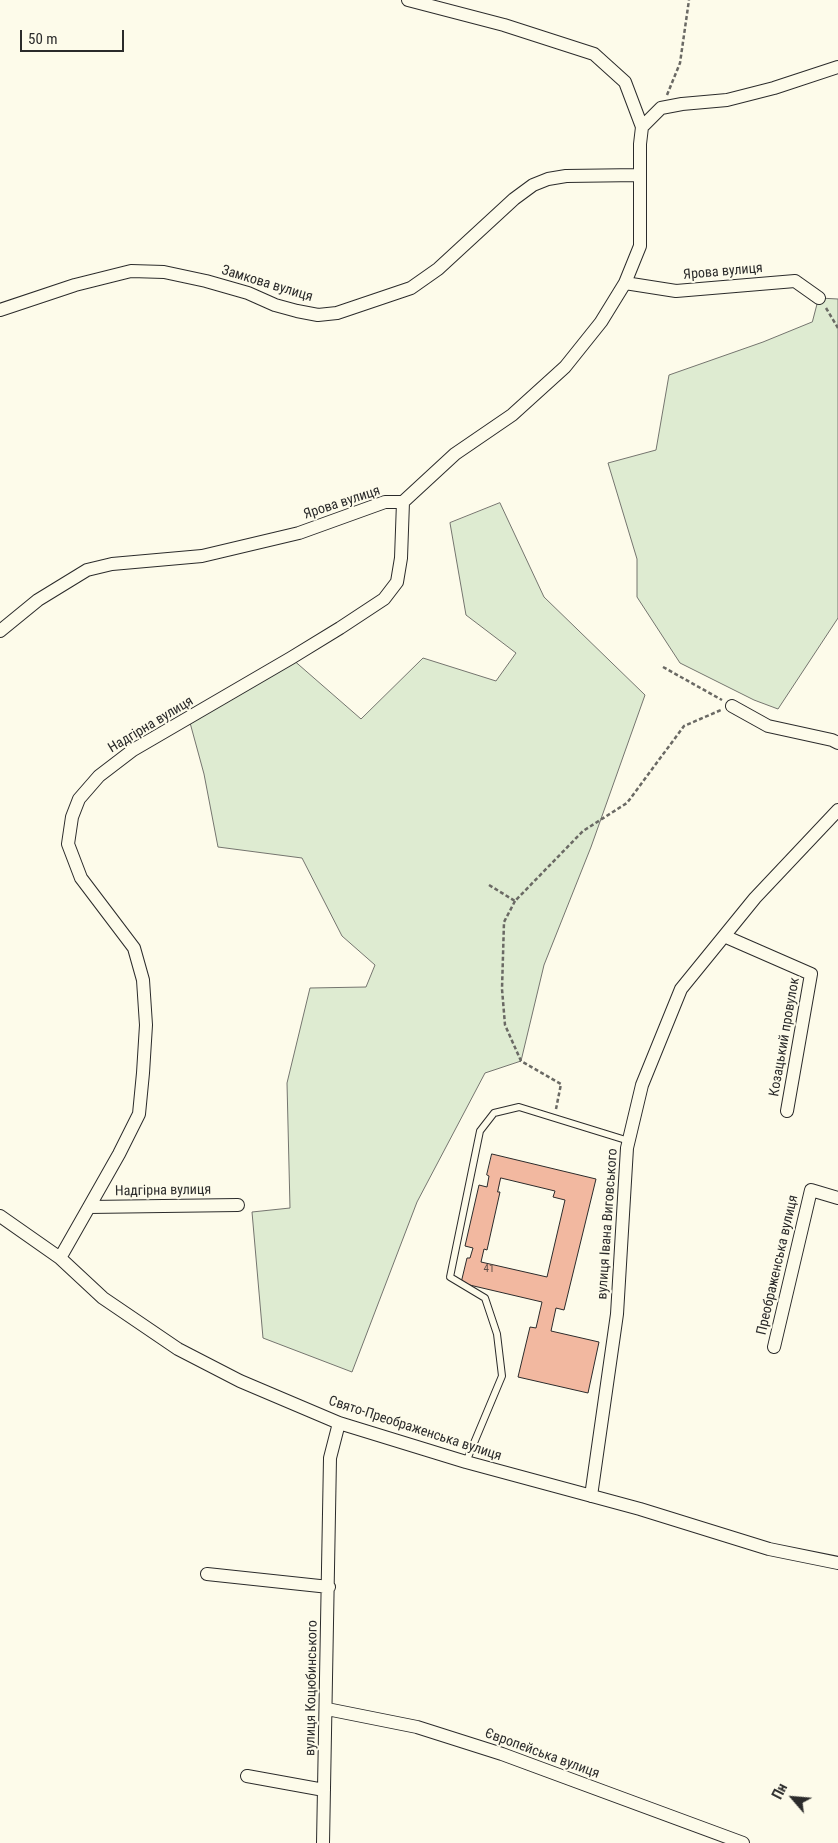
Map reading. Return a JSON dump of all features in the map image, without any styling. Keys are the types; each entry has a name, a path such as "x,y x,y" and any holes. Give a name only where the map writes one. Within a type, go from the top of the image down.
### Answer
{"street":[{"path":"410,0 504,24 594,54 625,82 642,127 661,108 727,100 774,88 838,67"},
{"name":"Ярова вулиця","path":"0,632 38,600 87,570 112,564 202,556 299,533 385,502 403,502 455,454 512,415 565,367 601,322 625,283 640,246 639,175 642,127"},
{"name":"Замкова вулиця","path":"0,310 75,285 131,271 164,272 206,281 248,293 275,305 296,311 318,315 337,313 411,288 438,269 514,199 533,185 548,179 566,176 639,175"},
{"name":"Ярова вулиця","path":"625,283 676,291 795,281 819,298"},
{"name":"Надгірна вулиця","path":"60,1258 119,1154 138,1114 146,1025 143,980 134,948 81,878 68,844 72,817 79,799 99,776 133,750 324,638 384,599 397,582 401,558 403,502"},
{"path":"732,706 768,726 838,743"},
{"name":"вулиця Івана Виговського","path":"591,1496 616,1314 622,1212 629,1141 642,1085 681,989 755,898 838,810"},
{"name":"Козацький провулок","path":"724,936 811,974 787,1111"},
{"name":"Преображенська вулиця","path":"774,1347 811,1190 838,1198"},
{"name":"Надгірна вулиця","path":"89,1207 238,1205"},
{"name":"Свято-Преображенська вулиця","path":"0,1216 60,1258 103,1298 178,1349 240,1381 339,1422 466,1462 769,1548 838,1563"},
{"name":"вулиця Коцюбинського","path":"324,1843 330,1458 339,1422"},
{"path":"207,1574 329,1587"},
{"name":"Європейська вулиця","path":"327,1709 417,1727 502,1754 742,1843"},
{"path":"247,1776 324,1790"}],"lane":[{"path":"466,1462 502,1376 497,1334 485,1298 450,1277 480,1131 494,1113 519,1107 629,1141"}],"path":[{"path":"661,108 680,63 690,0"},
{"path":"819,298 838,328"},
{"path":"662,667 732,706"},
{"path":"554,1118 561,1084 521,1061 505,1025 502,989 504,922 515,901 583,831 627,803 684,726 732,706"},
{"path":"488,885 515,901"}],"green space":[{"path":"819,298 838,299 838,618 778,709 754,700 680,663 637,597 637,559 608,463 656,450 669,375 763,342 812,322"},
{"path":"500,503 544,597 645,695 591,847 544,965 521,1061 485,1073 417,1202 352,1372 263,1338 252,1212 290,1208 287,1083 310,988 366,987 375,965 342,936 302,858 218,847 204,774 189,719 291,658 361,719 423,658 496,681 516,653 466,615 450,523"}],"building":[{"path":"492,1154 596,1179 564,1310 556,1308 551,1331 599,1342 588,1393 518,1377 530,1327 536,1328 542,1302 461,1283 467,1258 470,1258 473,1248 465,1246 479,1185 487,1187 489,1176 487,1175","holes":["501,1178 555,1191 553,1197 565,1200 547,1277 481,1262 484,1249 487,1250 500,1192 498,1192"]}]}
